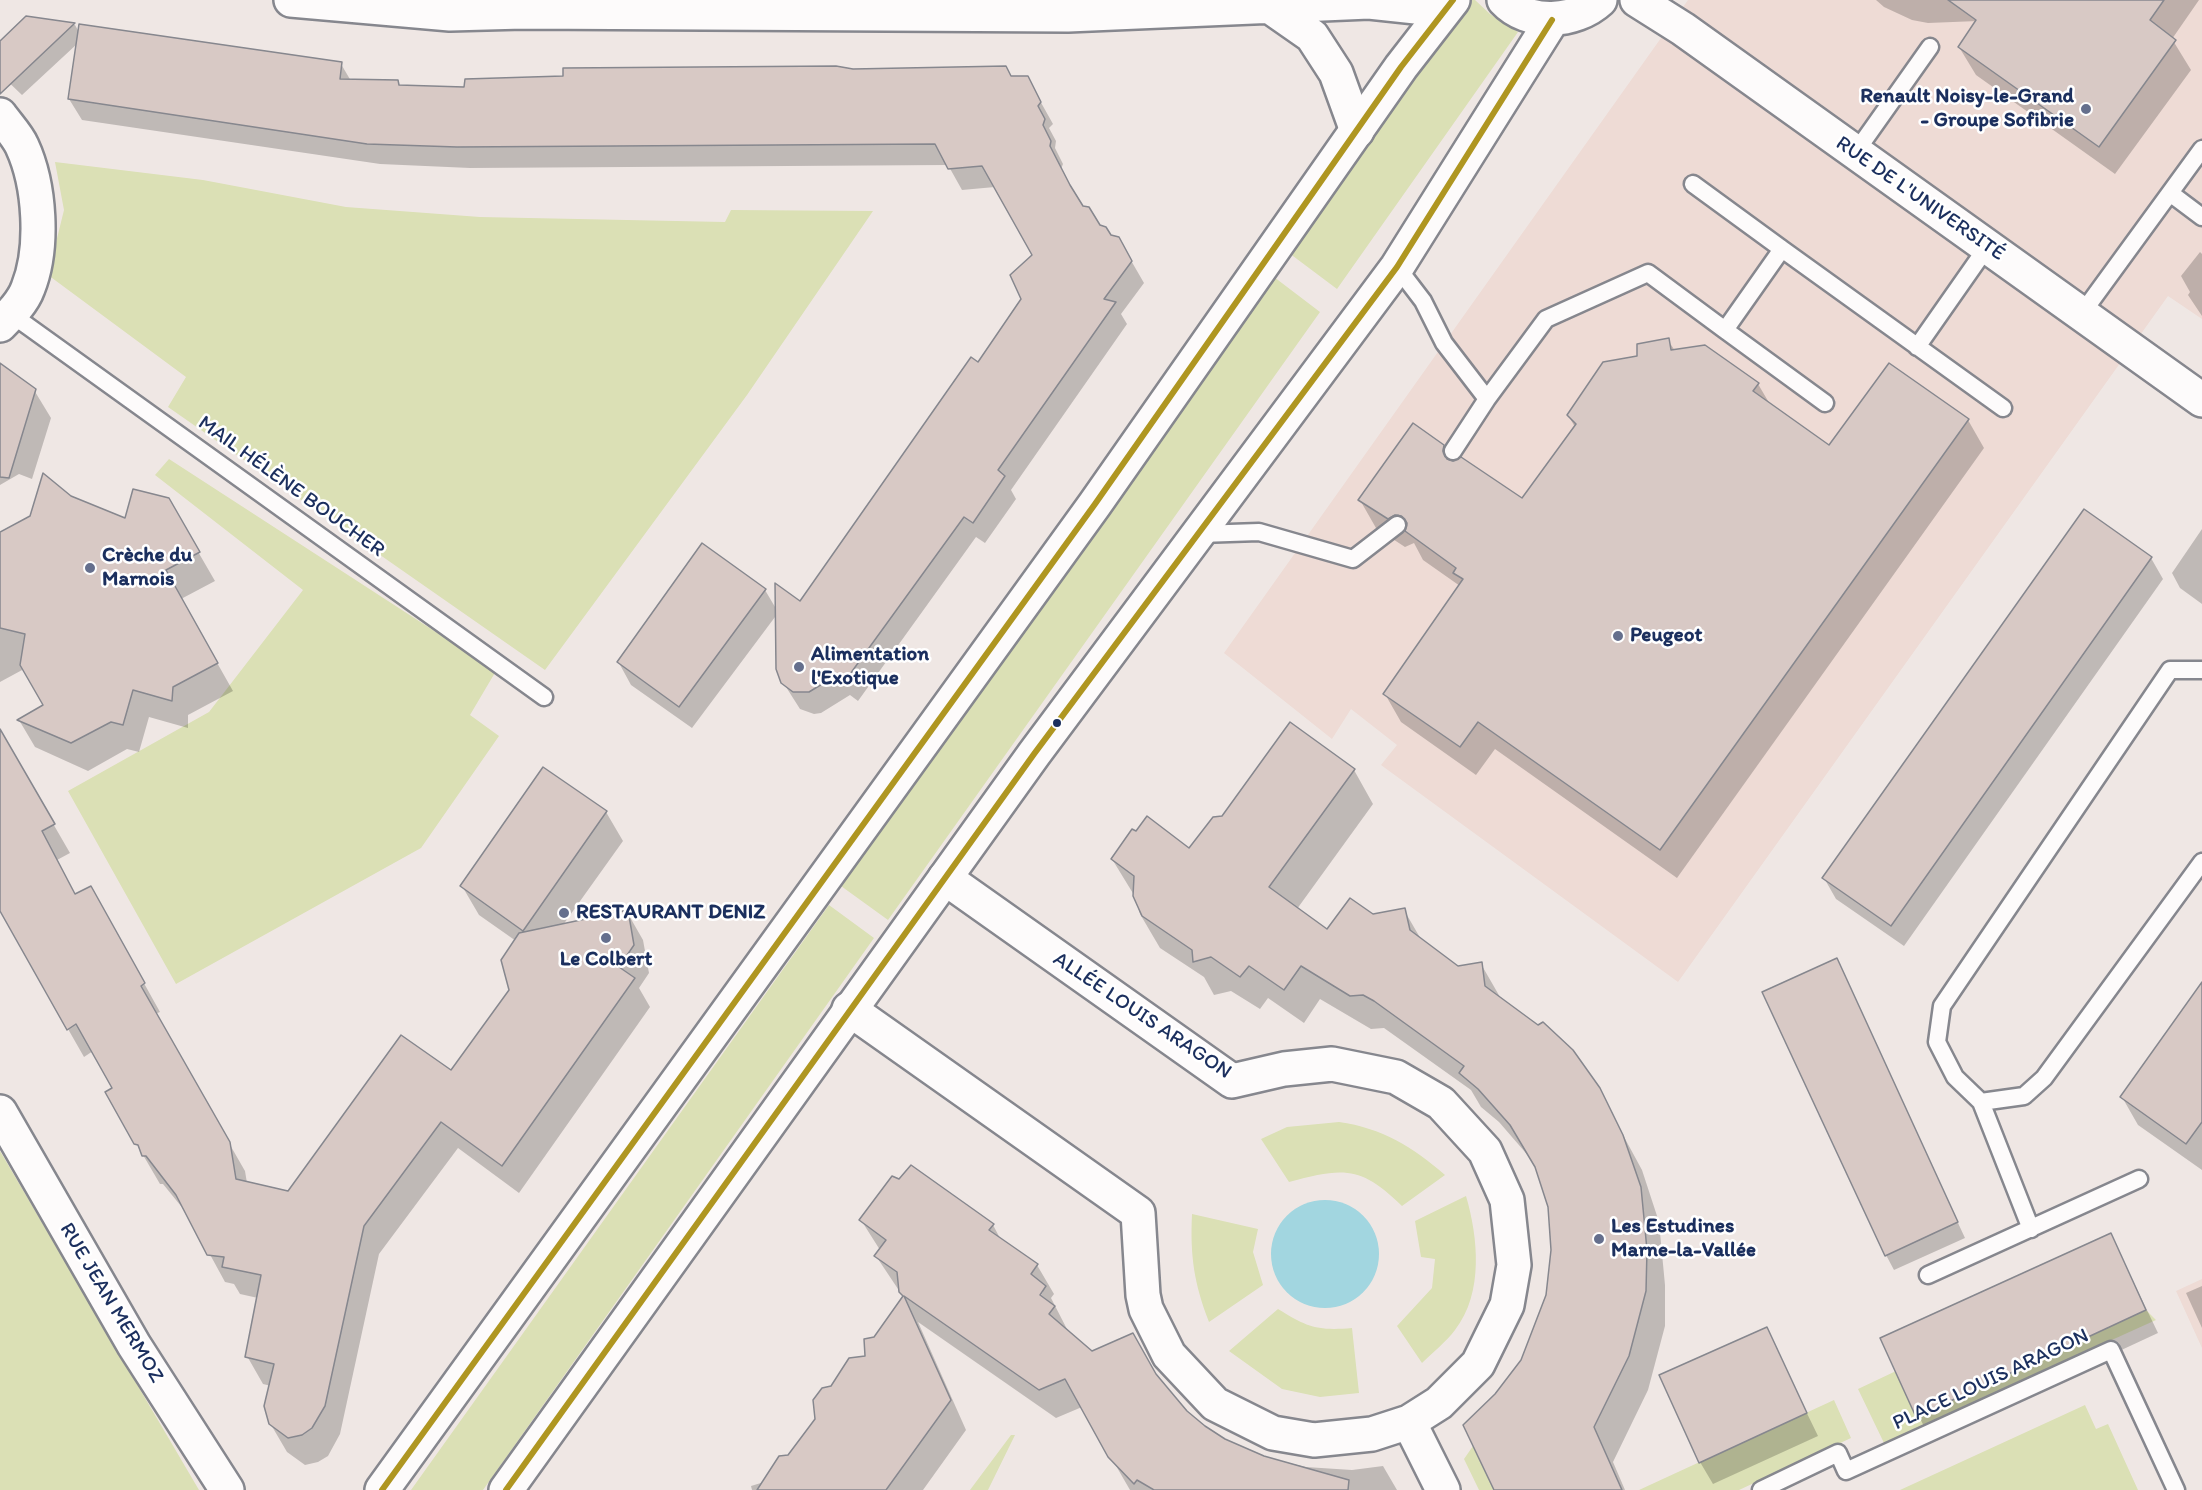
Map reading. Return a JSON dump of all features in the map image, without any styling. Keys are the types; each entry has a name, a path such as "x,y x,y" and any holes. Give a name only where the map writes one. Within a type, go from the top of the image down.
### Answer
{"street":[{"path":"291,0 523,12 1269,6 1369,2 1448,5"},
{"path":"1504,0 1513,9 1552,20 1589,10 1600,0"},
{"name":"RUE DE L'UNIVERSITÉ","path":"1637,0 1683,29 1987,247 2083,312 2202,400"},
{"path":"382,1490 1095,504 1448,5"},
{"path":"1269,6 1312,36 1336,73 1357,132"},
{"path":"506,1490 1034,754 1397,267 1552,20"},
{"path":"0,115 21,146 36,196 39,244 28,288 6,319"},
{"name":"ALLÉE LOUIS ARAGON","path":"849,1009 1138,1213 1138,1246 1146,1309 1169,1355 1215,1404 1273,1433 1314,1440 1372,1434 1409,1422 1447,1396 1478,1364 1507,1305 1514,1265 1507,1200 1485,1151 1441,1103 1396,1077 1332,1064 1284,1069 1232,1081 945,878"},
{"name":"RUE JEAN MERMOZ","path":"0,1112 134,1346 227,1490"},
{"path":"1409,1422 1443,1490"}],"lane":[{"path":"1855,153 1930,48"},
{"path":"2083,312 2202,149"},
{"path":"1693,184 2003,408"},
{"path":"2170,193 2202,217"},
{"path":"1917,346 1987,247"},
{"path":"1725,330 1782,249"},
{"path":"1397,267 1423,301 1444,343 1487,399"},
{"path":"1453,451 1487,399 1546,319 1648,273 1825,403"},
{"name":"MAIL HÉLÈNE BOUCHER","path":"6,319 544,697"},
{"path":"1200,534 1259,532 1353,560 1396,525"},
{"path":"2031,1228 1981,1102 1955,1077 1937,1042 1942,1006 2170,670 2202,670"},
{"path":"1981,1102 2024,1096 2044,1078 2202,862"},
{"path":"1928,1275 2139,1179"},
{"name":"PLACE LOUIS ARAGON","path":"1761,1490 1838,1453 1846,1471 2111,1350 2176,1490"}],"shaded area":[{"path":"1688,0 2202,0 2202,319 2168,296 1678,982 1381,765 1397,745 1351,709 1332,739 1224,653"},
{"path":"2202,1279 2202,1348 2176,1291"}],"green space":[{"path":"1471,0 1475,0 1490,14 1518,32 1337,289 1289,253"},
{"path":"55,162 203,180 346,207 480,217 725,222 731,210 873,211 747,395 545,670 168,407 186,377 48,275 64,210"},
{"path":"1274,277 1320,312 888,920 841,886"},
{"path":"169,459 496,671 470,715 499,736 421,848 176,984 68,791 209,712 303,590 155,475"},
{"path":"829,905 874,938 483,1490 411,1490"},
{"path":"1339,1122 1369,1129 1396,1140 1445,1175 1402,1206 1374,1183 1350,1173 1324,1174 1289,1182 1261,1139 1287,1127"},
{"path":"0,1151 199,1490 0,1490"},
{"path":"1466,1196 1473,1229 1476,1265 1471,1299 1455,1330 1422,1363 1397,1326 1432,1288 1435,1259 1421,1257 1415,1221"},
{"path":"1192,1214 1258,1229 1253,1252 1263,1285 1209,1322 1194,1269"},
{"path":"1278,1309 1305,1324 1330,1329 1352,1328 1359,1393 1320,1397 1282,1389 1229,1351"},
{"path":"2146,1310 2156,1320 1884,1443 1858,1389 1896,1371 1916,1417"},
{"path":"1834,1400 1851,1438 1739,1490 1639,1490"},
{"path":"2085,1405 2096,1429 2108,1424 2138,1490 1900,1490"},
{"path":"1011,1435 1015,1435 988,1490 970,1490"},
{"path":"1473,1446 1494,1490 1479,1490 1464,1459"}],"water":[{"path":"1325,1200 1346,1204 1363,1216 1375,1233 1379,1254 1375,1275 1363,1292 1346,1304 1325,1308 1304,1304 1287,1292 1275,1275 1271,1254 1275,1233 1287,1216 1304,1204"}],"building":[{"name":"Renault Noisy-le-Grand - Groupe Sofibrie","path":"1948,0 2164,0 2150,20 2176,40 2099,147 1958,47 1976,20"},
{"path":"26,16 75,23 0,94 0,41"},
{"path":"79,24 342,62 340,79 398,80 399,85 464,87 465,79 563,76 563,68 836,66 853,69 1006,66 1011,76 1028,76 1041,102 1038,106 1045,119 1043,125 1051,141 1050,146 1070,185 1083,206 1089,207 1100,225 1106,227 1111,235 1119,237 1132,261 1104,299 1116,302 998,470 1005,476 973,523 964,517 845,681 837,675 809,692 793,692 781,683 776,669 775,583 800,601 971,357 978,362 1021,299 1010,275 1032,255 982,166 948,169 935,144 457,147 367,144 68,99"},
{"name":"Peugeot","path":"1669,338 1671,350 1705,345 1759,383 1753,391 1829,445 1889,363 1969,419 1660,850 1478,722 1460,747 1383,694 1463,579 1453,573 1456,568 1405,531 1407,523 1401,516 1395,515 1388,519 1358,500 1413,423 1444,445 1443,451 1447,459 1453,461 1461,457 1522,498 1576,424 1567,415 1603,362 1637,356 1637,344"},
{"path":"0,363 36,389 9,478 0,477"},
{"path":"43,473 71,496 125,518 133,489 169,498 200,552 166,570 218,663 173,687 172,701 133,690 123,725 111,722 71,743 17,720 43,705 20,665 25,634 0,628 0,532 30,516"},
{"path":"2084,509 2152,557 1891,926 1822,878"},
{"path":"702,543 766,589 679,707 617,662"},
{"path":"1290,722 1355,769 1269,887 1327,929 1350,898 1373,914 1405,908 1410,930 1458,966 1482,962 1485,986 1538,1025 1543,1022 1573,1050 1600,1088 1623,1135 1641,1187 1647,1250 1646,1291 1629,1356 1594,1427 1622,1490 1494,1490 1463,1425 1495,1394 1521,1360 1546,1295 1551,1250 1548,1207 1535,1167 1510,1125 1478,1089 1459,1073 1464,1066 1374,1001 1363,995 1350,996 1301,966 1284,990 1249,966 1240,977 1211,957 1193,962 1192,950 1142,916 1133,896 1134,876 1111,859 1132,829 1136,831 1147,816 1189,848 1213,817 1222,816"},
{"path":"0,729 55,824 42,831 75,894 91,886 145,983 141,986 230,1142 236,1179 288,1191 401,1035 451,1070 509,990 501,960 519,933 628,910 634,945 619,967 635,978 502,1166 441,1122 364,1226 325,1406 312,1428 302,1435 288,1438 269,1424 264,1406 274,1364 245,1357 261,1275 222,1267 224,1257 207,1255 176,1195 146,1156 142,1156 138,1145 134,1144 105,1092 112,1088 76,1024 67,1030 0,911"},
{"path":"543,767 607,811 523,931 460,886"},
{"path":"1837,958 1958,1222 1885,1256 1762,992"},
{"path":"2202,982 2202,1122 2186,1144 2120,1097"},
{"path":"911,1165 994,1224 989,1230 1038,1264 1031,1274 1046,1286 1040,1295 1055,1306 1049,1314 1092,1351 1133,1333 1156,1374 1187,1411 1205,1426 1225,1439 1264,1456 1349,1480 1348,1490 1154,1490 1137,1480 1134,1484 1108,1457 1065,1379 1039,1390 904,1296 951,1400 886,1490 757,1490 779,1456 788,1455 815,1419 813,1400 822,1388 831,1386 849,1358 865,1356 864,1339 874,1337 903,1296 899,1292 897,1272 874,1256 886,1240 859,1220 892,1176 899,1179"},
{"path":"2111,1233 2146,1310 1916,1417 1880,1338"},
{"path":"1767,1327 1807,1413 1699,1463 1659,1375"}],"transit line":[{"path":"382,1490 1095,504 1401,67 1453,0"},
{"path":"506,1490 1034,754 1397,267 1552,20"}],"place":[{"name":"Renault Noisy-le-Grand - Groupe Sofibrie","path":"2086,109"},
{"name":"Crèche du Marnois","path":"90,568"},
{"name":"Peugeot","path":"1618,636"},
{"name":"Alimentation l'Exotique","path":"799,667"},
{"name":"RESTAURANT DENIZ","path":"564,913"},
{"name":"Le Colbert","path":"606,938"},
{"name":"Les Estudines Marne-la-Vallée","path":"1599,1239"}]}
